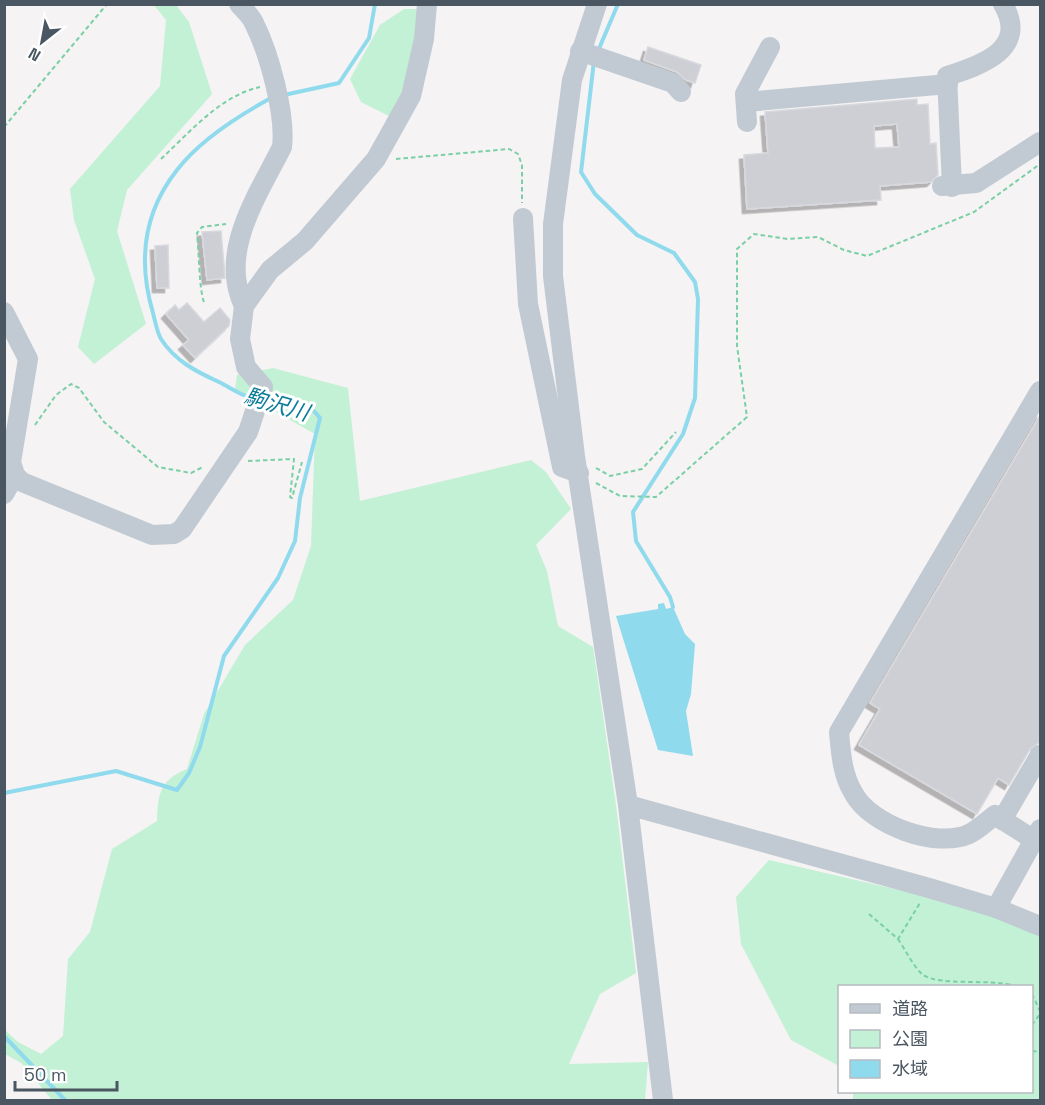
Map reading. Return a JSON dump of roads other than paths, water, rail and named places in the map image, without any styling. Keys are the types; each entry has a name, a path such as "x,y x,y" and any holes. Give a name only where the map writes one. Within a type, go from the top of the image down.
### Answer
{"street":[{"path":"239,4 254,21 276,91 283,136 282,147 244,222 236,258 236,288 244,306"},
{"path":"4,312 28,359 10,462 15,475 22,483 152,535 174,534 182,529 248,432 263,387 246,367 240,339 244,306 270,270 305,241 376,159 411,96 423,39 427,4"},
{"path":"597,4 590,54 572,80 559,169 553,265 577,465 628,806 663,1101"},
{"path":"1003,4 1011,18 1012,28 1005,48 978,66 947,76 946,187 976,183 1041,142"},
{"path":"747,122 745,94 771,47"},
{"path":"590,54 673,82 681,92"},
{"path":"746,102 948,84"},
{"path":"523,218 528,304 562,467 577,465"},
{"path":"996,908 1037,834 995,815 968,835 938,838 895,827 871,814 854,795 842,765 839,732 1041,391"},
{"path":"4,494 15,475"},
{"path":"1002,820 1041,755"},
{"path":"628,806 929,888 996,908 1041,926"}],"water":[{"path":"664,603 666,609 673,607 685,634 695,644 691,694 686,711 693,756 658,750 616,616 658,609 658,604"}],"waterway":[{"name":"駒沢川","path":"284,95 339,83 369,38 375,4"},
{"path":"598,51 618,4"},
{"path":"594,61 581,172 595,194 637,235 674,253 695,282 698,299 695,398 683,434 633,512 636,541 670,597 673,607"},
{"name":"駒沢川","path":"252,398 195,370 167,347 158,333 148,294 145,257 147,238 157,203 177,170 186,159 220,130 271,98"},
{"name":"駒沢川","path":"4,793 116,771 177,790 189,773 200,747 224,656 278,578 295,541 300,498 320,418 314,411 265,401"},
{"name":"駒沢川","path":"4,1036 65,1100"}]}
